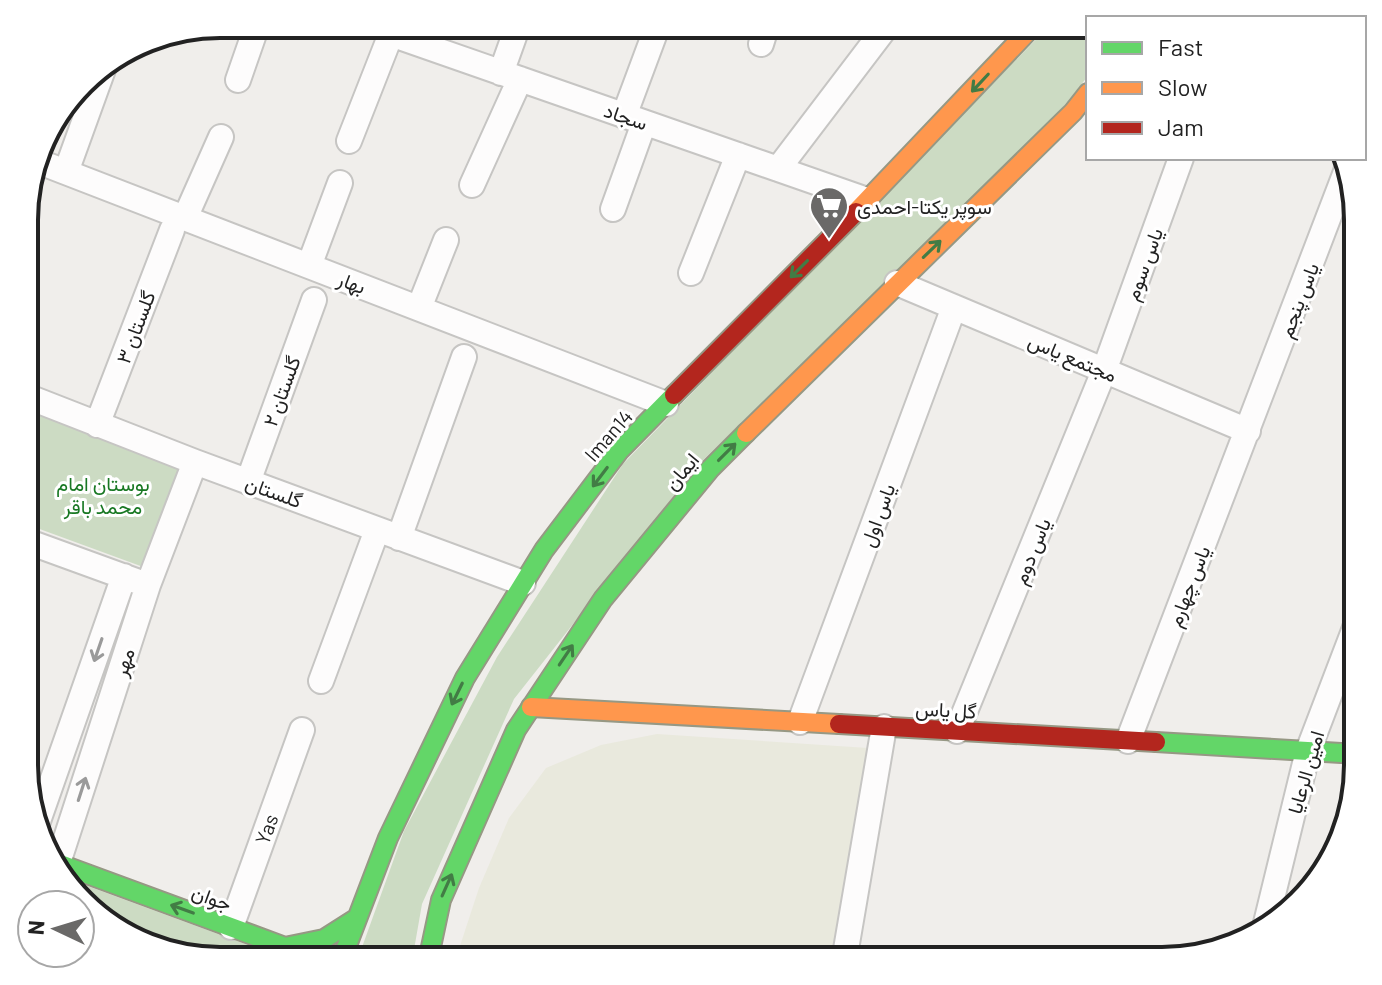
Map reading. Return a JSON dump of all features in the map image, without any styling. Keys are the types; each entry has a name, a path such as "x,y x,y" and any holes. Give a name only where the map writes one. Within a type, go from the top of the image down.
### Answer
{"main road":[{"name":"Iman14","path":"346,947 388,838 465,678 544,550 619,451 1022,38"},
{"name":"ایمان","path":"431,947 441,900 516,730 603,599 710,469 1073,112 1086,96"},
{"name":"گل یاس","path":"531,707 1344,753"},
{"name":"جوان","path":"70,868 285,947"},
{"path":"285,947 312,945 340,933 357,918"}],"street":[{"path":"238,80 253,38"},
{"path":"349,141 398,38"},
{"name":"سجاد","path":"407,38 867,200"},
{"path":"472,185 511,76 515,38"},
{"path":"613,209 654,38"},
{"path":"778,169 878,38"},
{"path":"66,172 97,86"},
{"name":"گلستان ۳","path":"97,425 178,224 221,137"},
{"path":"691,273 738,155"},
{"name":"یاس سوم","path":"1104,371 1180,160"},
{"name":"بهار","path":"47,165 178,224 309,266 666,404"},
{"path":"309,266 340,183"},
{"name":"یاس پنجم","path":"1248,431 1341,185"},
{"path":"419,308 446,240"},
{"name":"مجتمع یاس","path":"897,283 1248,431"},
{"name":"گلستان ۲","path":"248,482 314,300"},
{"name":"یاس اول","path":"800,722 954,307"},
{"path":"321,681 464,357"},
{"name":"یاس دوم","path":"957,731 1104,371"},
{"name":"گلستان","path":"38,401 523,583"},
{"name":"یاس چهارم","path":"1128,741 1248,431"},
{"name":"مهر","path":"59,849 148,585 195,462"},
{"path":"38,545 148,585"},
{"name":"مهر","path":"43,808 124,576"},
{"name":"امین الرعایا","path":"1269,912 1308,751 1344,657"},
{"path":"846,947 884,727"},
{"name":"Yas","path":"231,927 302,730"}],"shaded area":[{"path":"657,734 868,748 834,947 460,947 479,888 509,818 546,768 601,745"}],"green space":[{"path":"1037,38 1086,38 1086,78 1058,113 700,463 514,699 422,904 414,947 362,947 404,831 497,657 623,464"},
{"name":"بوستان امام محمد باقر","path":"38,412 183,465 146,568 38,528"},
{"path":"96,889 253,947 184,944 139,928 96,898"}],"traffic: fast":[{"path":"346,947 388,838 465,678 544,550 619,451 674,395"},
{"path":"431,947 441,900 516,730 603,599 710,469 746,433"},
{"path":"1156,742 1344,753"},
{"path":"70,868 285,947"},
{"path":"285,947 324,939 357,918"}],"traffic: slow":[{"path":"856,212 1022,38"},
{"path":"746,433 1073,112 1086,96"},
{"path":"531,707 839,724"}],"traffic: jam":[{"path":"674,395 856,212"},
{"path":"839,724 1156,742"}],"place":[{"name":"سوپر یکتا-احمدی","path":"829,240"}]}
